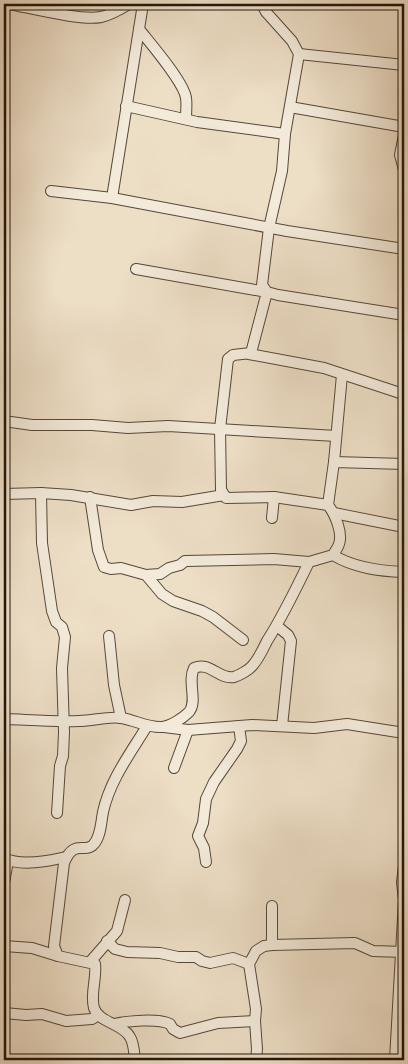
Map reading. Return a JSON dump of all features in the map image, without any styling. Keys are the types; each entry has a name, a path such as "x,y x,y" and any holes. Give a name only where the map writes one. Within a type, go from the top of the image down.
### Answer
{"street":[{"path":"9,4 85,18 102,17 129,4"},
{"path":"112,198 143,4"},
{"path":"249,354 252,350 267,292 262,284 269,228 282,171 285,134 299,54 292,41 266,12 262,4"},
{"path":"139,29 162,57 184,90 186,118"},
{"path":"299,54 404,65"},
{"path":"126,106 197,122 285,134"},
{"path":"290,106 404,127"},
{"path":"404,135 400,155 404,170"},
{"path":"51,191 112,198 269,228 404,249"},
{"path":"136,269 278,295 404,315"},
{"path":"403,394 301,362 249,354 232,355 228,359 220,429 221,490 226,498 274,497 404,527"},
{"path":"90,497 98,550 104,567 111,569 121,568 146,575 160,574 185,561 218,561 234,558 309,562 333,555 340,543 331,509 342,375"},
{"path":"4,421 32,425 92,425 128,428 168,426 336,436"},
{"path":"334,462 404,464"},
{"path":"4,494 41,493 90,497 131,505 154,501 182,502 224,495"},
{"path":"41,493 42,543 52,611 56,622 62,627 65,637 62,668 63,756 60,766 57,813"},
{"path":"272,518 274,497"},
{"path":"333,555 359,566 385,571 404,572"},
{"path":"164,727 189,711 192,706 190,675 194,668 200,666 210,668 226,677 233,677 246,671 254,664 277,626 309,562"},
{"path":"146,575 162,594 214,617 243,640"},
{"path":"277,626 288,635 291,641 282,726"},
{"path":"109,636 114,685 120,718"},
{"path":"4,730 5,718 64,722 120,718 147,726 188,730 239,726 314,728 347,724 404,733"},
{"path":"58,956 54,946 66,857 72,850 94,845 110,788 147,726"},
{"path":"206,862 204,848 198,836 203,823 206,799 214,782 241,741 239,726"},
{"path":"174,768 188,730"},
{"path":"4,884 6,860 24,862 66,857"},
{"path":"395,1060 402,951 404,900 402,882 404,866"},
{"path":"90,962 117,930 125,900"},
{"path":"272,906 272,945"},
{"path":"107,941 115,949 127,952 196,957 210,963 233,958 249,964"},
{"path":"256,1060 258,1049 255,1021 256,1010 249,964 256,951 264,946 272,945 355,944 373,951 402,951"},
{"path":"4,946 32,948 95,964 96,972 92,993 94,1009 98,1015 124,1030 131,1038 135,1060"},
{"path":"397,1024 404,1010"},
{"path":"4,1013 42,1014 66,1021 92,1019 98,1015"},
{"path":"114,1024 126,1021 162,1021 170,1024 173,1029 180,1033 218,1022 255,1021"}]}
